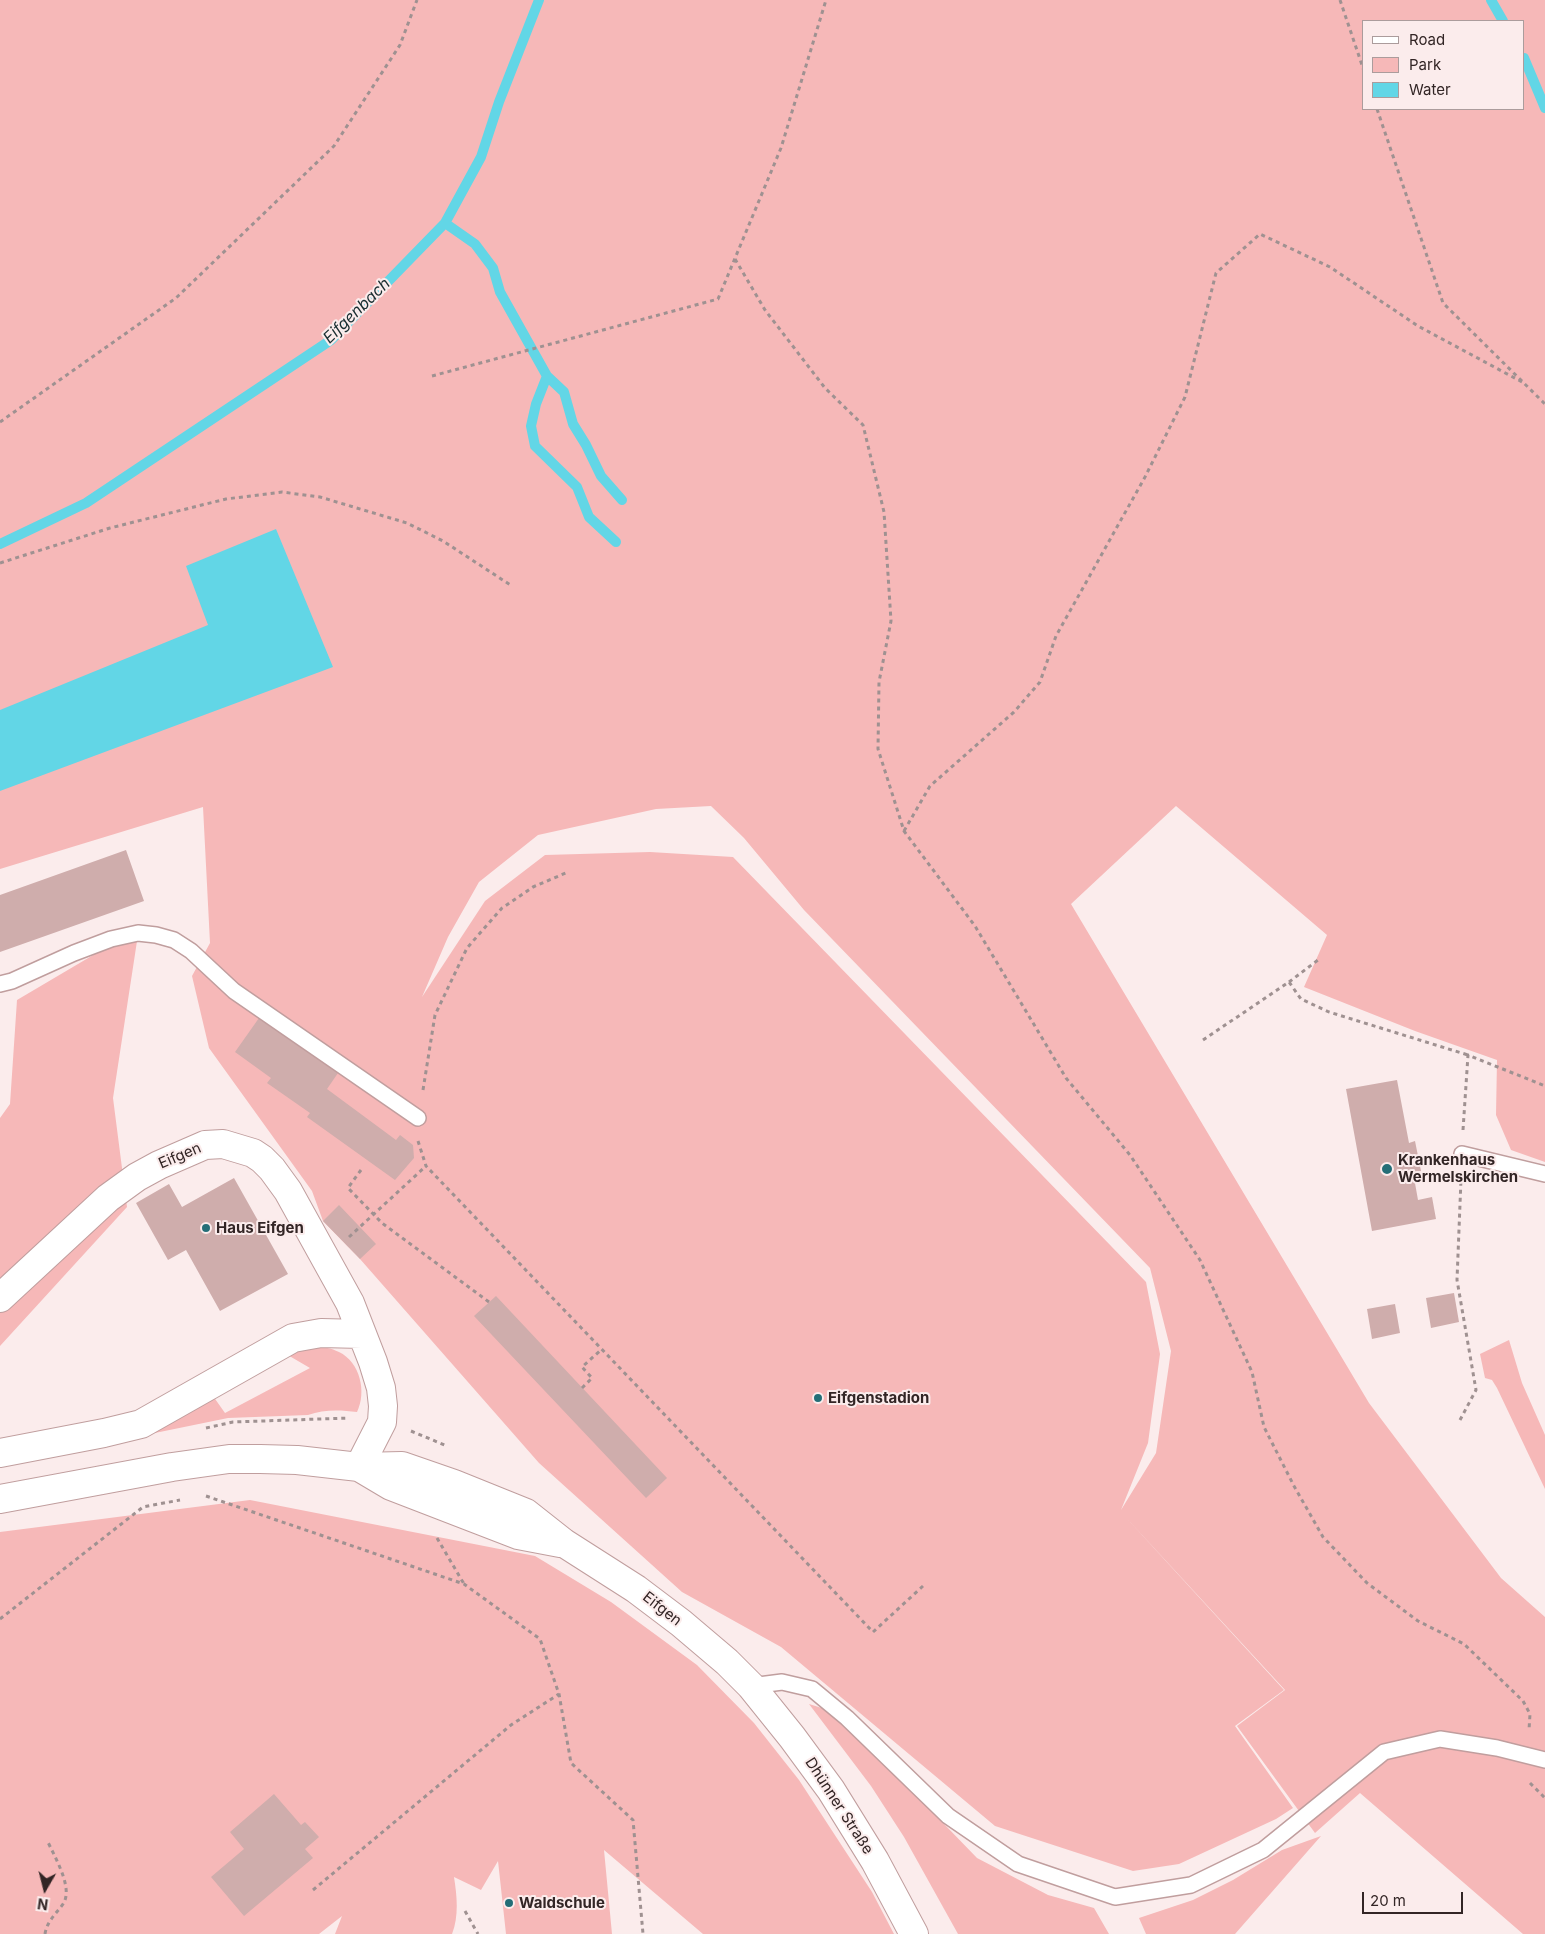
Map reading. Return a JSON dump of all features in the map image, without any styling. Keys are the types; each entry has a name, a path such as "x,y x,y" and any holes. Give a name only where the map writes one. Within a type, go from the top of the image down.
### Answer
{"main road":[{"name":"Eifgen","path":"0,1298 108,1198 137,1177 182,1153 205,1145 223,1144 253,1153 272,1169 288,1191 350,1303 373,1362 381,1388 382,1422 359,1468"},
{"path":"0,1453 111,1432 141,1424 294,1338 321,1333 362,1334"},
{"name":"Eifgen","path":"0,1499 172,1467 229,1459 297,1460 359,1468 402,1466 454,1484 526,1513 564,1543 636,1589 673,1617 727,1662 751,1686"},
{"name":"Eifgen","path":"359,1468 391,1486 518,1535 564,1543"},
{"name":"Dhünner Straße","path":"751,1686 783,1724 831,1790 875,1861 914,1934"}],"lane":[{"path":"0,984 12,981 74,953 111,939 138,934 156,935 174,940 190,950 234,991 418,1118"},
{"path":"1462,1154 1545,1174"},
{"path":"751,1686 782,1682 812,1690 848,1718 948,1816 1018,1864 1115,1897 1191,1885 1263,1850 1384,1752 1440,1738 1498,1748 1545,1760"}],"path":[{"path":"0,422 176,298 334,146 400,45 417,0"},
{"path":"432,376 718,299 781,148 826,0"},
{"path":"1340,0 1362,65"},
{"path":"1377,110 1443,303 1545,404"},
{"path":"904,831 930,786 1014,712 1040,682 1056,636 1145,477 1184,397 1216,273 1260,234 1330,267 1418,326 1524,383"},
{"path":"736,259 766,310 825,388 863,425 884,512 891,620 879,682 878,749 904,831 975,926 1066,1078 1130,1155 1200,1260 1252,1372 1264,1427 1323,1537 1367,1583 1418,1621 1464,1644 1523,1701 1530,1714 1527,1755"},
{"path":"0,563 110,528 226,499 282,492 320,497 407,524 443,541 512,586"},
{"path":"568,872 532,887 502,908 467,948 435,1015 431,1035 426,1077 418,1118 418,1145 426,1166 873,1632 923,1586"},
{"path":"1204,1040 1318,960"},
{"path":"1289,982 1301,999 1329,1012 1468,1055 1545,1086"},
{"path":"1460,1420 1476,1390 1457,1280 1468,1055"},
{"path":"344,1242 426,1166"},
{"path":"361,1170 348,1188 373,1214 382,1223 489,1302"},
{"path":"582,1388 592,1378 582,1367 602,1349"},
{"path":"204,1495 464,1584 540,1639 559,1694 570,1763 632,1820 643,1934"},
{"path":"0,1619 143,1508 187,1499"},
{"path":"432,1503 430,1527 464,1584"},
{"path":"313,1890 511,1725 559,1694"},
{"path":"45,1934 48,1923 65,1902 66,1894 66,1885 47,1840"},
{"path":"465,1911 478,1934"}],"green space":[{"path":"0,0 1545,0 1545,1162 1511,1150 1496,1115 1497,1060 1415,1031 1304,987 1327,935 1176,806 1071,904 1369,1403 1501,1578 1545,1617 1545,1934 1523,1934 1360,1793 1315,1833 1237,1726 1285,1690 1120,1511 1284,1690 1235,1726 1293,1808 1276,1819 1179,1864 1133,1871 995,1826 781,1647 682,1592 539,1463 360,1259 323,1221 312,1191 209,1048 192,976 210,943 203,807 0,869","holes":["711,806 744,838 804,910 1150,1268 1171,1351 1156,1453 1121,1510 1148,1443 1160,1354 1146,1282 733,857 650,852 545,855 485,901 422,997 448,937 479,882 538,835 656,809"]},
{"path":"139,928 113,1098 127,1207 0,1346 0,1118 10,1104 17,1000"},
{"path":"1509,1340 1522,1383 1545,1435 1545,1489 1497,1388 1492,1380 1485,1378 1480,1354"},
{"path":"315,1346 336,1351 346,1357 357,1370 360,1378 361,1396 357,1412 332,1410 308,1415 228,1418 150,1434 213,1396 225,1413 310,1368 286,1354"},
{"path":"250,1500 535,1556 611,1602 697,1665 754,1723 799,1780 872,1892 894,1934 703,1934 604,1850 612,1934 506,1934 498,1861 481,1890 454,1877 457,1899 452,1934 335,1934 342,1916 319,1934 0,1934 0,1532"},
{"path":"809,1704 825,1709 885,1763 977,1858 1048,1895 1094,1908 1109,1934 958,1934 904,1837 871,1786"},
{"path":"1321,1836 1235,1934 1146,1934 1139,1918 1193,1900 1233,1880 1282,1850"}],"water":[{"path":"276,529 333,667 0,791 0,710 208,625 186,566"}],"building":[{"path":"126,850 144,901 0,952 0,895"},
{"path":"259,1018 338,1073 327,1089 396,1140 400,1135 413,1145 414,1158 395,1180 307,1117 310,1113 267,1083 271,1078 235,1052"},
{"path":"1397,1080 1409,1143 1415,1141 1421,1171 1413,1172 1418,1200 1432,1197 1436,1219 1372,1231 1346,1089"},
{"name":"Haus Eifgen","path":"234,1178 288,1274 220,1311 186,1250 168,1260 136,1203 169,1184 182,1207"},
{"path":"339,1205 376,1244 360,1259 323,1221"},
{"path":"1454,1293 1459,1322 1431,1328 1426,1298"},
{"path":"496,1296 667,1478 646,1498 474,1316"},
{"path":"1395,1304 1400,1333 1372,1339 1367,1309"},
{"path":"274,1794 301,1825 305,1822 319,1837 305,1849 313,1858 244,1916 211,1877 244,1849 230,1832"}],"waterway":[{"name":"Eifgenbach","path":"0,544 86,503 331,340 445,223 481,157 499,102 539,0"},
{"path":"1491,0 1502,20"},
{"path":"1525,60 1545,108"},
{"path":"445,223 475,244 493,268 500,292 547,376 564,392 573,424 601,476 622,500"},
{"path":"547,376 536,404 531,426 535,446 577,487 589,517 616,542"}],"place":[{"name":"Krankenhaus Wermelskirchen","path":"1387,1169"},
{"name":"Haus Eifgen","path":"206,1228"},
{"name":"Eifgenstadion","path":"818,1398"},
{"name":"Waldschule","path":"509,1903"}]}
